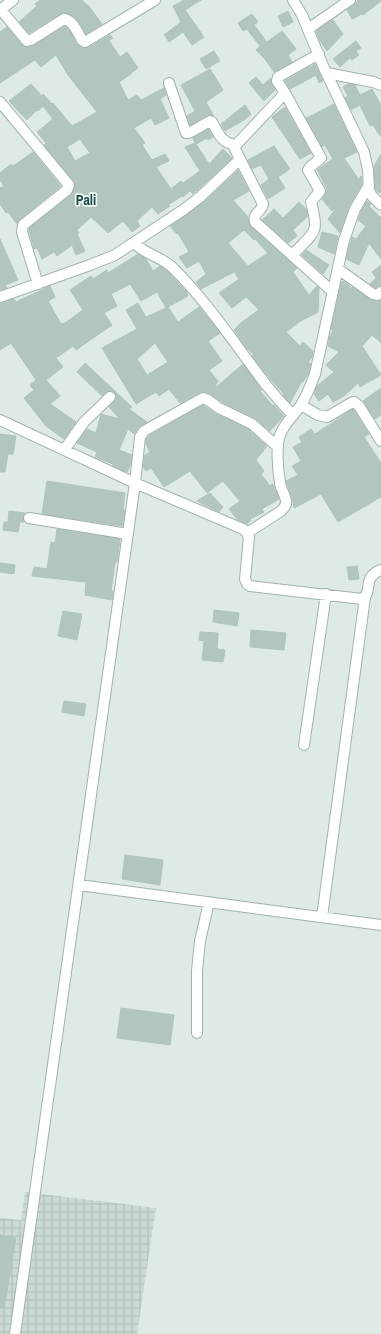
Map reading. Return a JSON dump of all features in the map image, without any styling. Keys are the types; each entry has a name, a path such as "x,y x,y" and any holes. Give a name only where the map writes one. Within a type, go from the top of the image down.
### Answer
{"street":[{"path":"13,0 0,10 27,41 66,19 70,21 82,40 85,42 154,0"},
{"path":"293,0 302,15 318,54 364,152 369,190 372,196 381,205"},
{"path":"308,29 350,0"},
{"path":"292,255 312,234 315,228 314,212 311,202 320,191 308,170 310,166 321,158 285,93 277,82 278,77 318,54"},
{"path":"327,73 381,85"},
{"path":"169,83 186,132 189,133 210,121 223,141 227,144 236,145"},
{"path":"285,93 236,145 235,149 263,204 262,208 255,215 255,222 333,292"},
{"path":"0,102 69,186 67,190 22,227 22,232 38,284"},
{"path":"0,297 115,255 194,201 240,159"},
{"path":"247,533 281,511 286,504 280,484 278,446 279,436 301,405 315,374 338,269 350,223 355,209 369,185"},
{"path":"134,243 142,250 159,258 172,268 232,338 267,387 293,415"},
{"path":"338,269 373,294 377,295 381,292"},
{"path":"65,450 84,422 110,397"},
{"path":"15,1334 141,434 203,398 219,408 252,424 278,446"},
{"path":"301,405 318,415 327,417 351,402 354,402 378,428 381,441"},
{"path":"0,420 135,484 243,530 250,537 245,579 247,584 358,599 365,597"},
{"path":"29,518 128,534"},
{"path":"322,917 365,597 371,575 374,572 381,570"},
{"path":"304,745 326,594"},
{"path":"78,885 381,925"},
{"path":"197,1033 197,972 200,941 209,902"}],"shaded area":[{"path":"25,1192 156,1208 137,1334 0,1334 0,1218 21,1220"}],"building":[{"path":"40,0 82,0 88,5 102,24 86,34 75,17 63,13 29,33 19,22 37,6 35,4"},
{"path":"184,0 201,0 185,10 204,37 192,45 183,32 169,42 164,35 181,22 173,6"},
{"path":"358,0 381,1 363,15 362,14 352,19 347,10"},
{"path":"288,11 293,22 283,27 278,16"},
{"path":"252,14 258,22 254,25 267,42 282,31 296,49 288,55 292,62 274,72 265,59 256,50 260,46 247,29 243,31 238,23"},
{"path":"333,20 343,34 327,51 320,41 316,31"},
{"path":"65,26 70,31 76,43 82,48 88,48 110,35 113,38 109,40 120,57 127,52 138,68 119,82 128,100 137,95 141,100 164,88 166,95 160,99 169,118 155,125 151,118 134,128 145,143 142,145 152,160 165,154 169,161 156,167 171,189 181,181 183,183 200,171 185,147 195,143 193,138 209,129 213,137 208,140 207,138 196,144 209,164 223,149 232,158 193,194 190,191 183,197 182,196 168,205 170,206 158,214 152,207 137,221 140,226 132,232 123,221 108,233 91,217 77,230 79,233 77,234 85,251 76,255 72,245 57,256 54,252 42,259 37,248 34,249 29,228 71,195 75,184 44,145 46,143 37,132 53,119 43,106 27,120 9,101 31,84 42,96 43,94 52,104 53,103 72,126 97,112 68,75 56,55 41,67 35,60 0,83 0,32 7,27 22,45 29,47","holes":["80,139 90,153 75,161 67,147"]},
{"path":"356,41 361,48 356,51 359,55 352,60 350,58 340,67 333,59"},
{"path":"214,51 220,61 206,69 200,59"},
{"path":"315,64 323,81 319,83 316,75 290,89 285,81"},
{"path":"210,69 223,90 206,102 214,116 207,115 190,125 187,116 195,111 181,85"},
{"path":"256,77 263,85 271,78 271,82 275,90 264,101 249,83"},
{"path":"348,84 355,85 360,95 372,89 381,105 381,137 373,125 370,126 360,105 351,110 345,98 348,96 343,87"},
{"path":"334,104 357,152 344,158 359,180 361,176 362,177 362,184 349,206 340,233 328,219 337,207 332,211 322,199 327,189 317,170 333,159 325,145 322,147 306,118"},
{"path":"245,105 251,114 225,131 221,124"},
{"path":"285,107 311,153 300,159 272,117"},
{"path":"274,146 290,169 278,177 285,188 268,199 261,185 269,179 261,165 252,169 248,160"},
{"path":"33,152 61,186 19,220 17,224 8,212 6,213 0,204 0,188 4,186 0,180 0,173 11,164 13,166"},
{"path":"381,154 381,191 379,193 375,189 374,166"},
{"path":"238,170 249,191 233,200 248,217 250,226 297,268 293,272 309,295 317,286 319,288 318,312 299,322 286,332 300,346 303,342 313,351 312,357 308,362 311,364 308,374 303,382 302,381 290,403 252,356 254,355 244,345 234,330 242,322 259,310 246,297 232,308 219,293 239,279 234,272 201,289 196,282 206,274 199,261 187,268 179,257 189,252 178,233 177,234 170,226 204,202","holes":["244,230 254,240 255,239 268,253 248,266 228,243"]},
{"path":"367,201 371,204 369,206 381,218 381,259 369,243 359,265 346,259 352,237 356,239 366,226 358,220"},
{"path":"299,202 306,209 308,216 293,230 297,236 288,243 262,220 274,209 283,218"},
{"path":"322,232 338,236 334,254 318,247"},
{"path":"0,239 18,280 5,285 7,288 0,290"},
{"path":"306,250 329,265 323,274 302,255"},
{"path":"138,254 146,259 153,271 160,266 168,272 186,291 188,296 168,307 178,322 199,307 220,333 208,341 222,361 209,370 218,381 214,389 243,364 262,390 260,391 284,416 270,431 255,418 205,392 200,392 180,403 169,389 159,396 156,392 136,404 102,348 137,329 126,310 138,303 146,317 166,308 157,292 141,301 130,284 111,294 117,306 104,313 112,325 76,350 73,346 56,358 63,367 46,380 60,396 50,404 76,422 64,439 46,426 24,398 34,390 30,385 36,380 11,343 0,350 0,303 14,299 16,302 50,286 55,297 48,301 61,324 65,323 83,310 70,290 91,276 93,279 107,270 108,273","holes":["155,343 168,362 147,375 137,359"]},
{"path":"381,265 381,286 376,288 370,284 376,278 372,272"},
{"path":"343,281 350,286 348,290 352,287 371,300 381,300 381,343 372,335 362,346 381,375 360,387 358,383 344,396 333,402 328,394 319,401 314,394 317,386 334,372 326,365 339,352 328,346 333,330 331,329 341,283"},
{"path":"85,363 132,407 129,409 147,422 139,427 134,434 128,429 119,450 132,455 131,463 127,472 113,466 113,464 95,457 97,452 77,443 87,429 96,433 101,414 120,419 109,407 116,399 115,393 109,391 102,396 77,372"},
{"path":"381,388 381,415 375,419 363,401"},
{"path":"203,405 216,414 248,429 267,446 256,460 264,471 261,474 270,486 273,484 279,499 262,509 264,512 250,519 251,520 247,524 237,519 229,509 240,501 223,481 207,493 190,471 164,487 151,468 146,471 143,466 145,455 150,452 146,444 146,439"},
{"path":"353,409 369,434 364,437 381,463 381,497 338,522 321,494 294,508 292,497 286,481 298,475 292,466 301,461 293,447 302,442 299,437 311,429 315,434"},
{"path":"0,434 16,436 13,454 8,454 5,472 0,472"},
{"path":"47,481 125,493 123,510 125,510 122,526 42,514"},
{"path":"210,493 223,507 219,512 197,501"},
{"path":"9,511 25,513 23,517 24,522 20,522 18,532 3,530 4,522 8,522"},
{"path":"57,529 120,539 111,591 113,591 112,600 85,595 86,582 32,576 34,567 47,569 51,542 55,543"},
{"path":"0,563 15,565 14,574 0,572"},
{"path":"357,566 359,579 349,580 347,567"},
{"path":"214,610 239,613 237,626 213,622"},
{"path":"63,611 82,614 77,640 58,636"},
{"path":"251,630 286,633 284,650 250,647"},
{"path":"200,632 218,633 217,649 225,650 223,662 202,660 204,641 199,640"},
{"path":"64,701 86,704 84,716 62,712"},
{"path":"125,855 163,860 160,885 122,879"},
{"path":"121,1008 174,1015 170,1045 117,1038"},
{"path":"0,1235 16,1238 4,1308 0,1308"}],"district":[{"name":"Pali","path":"86,200"}]}
